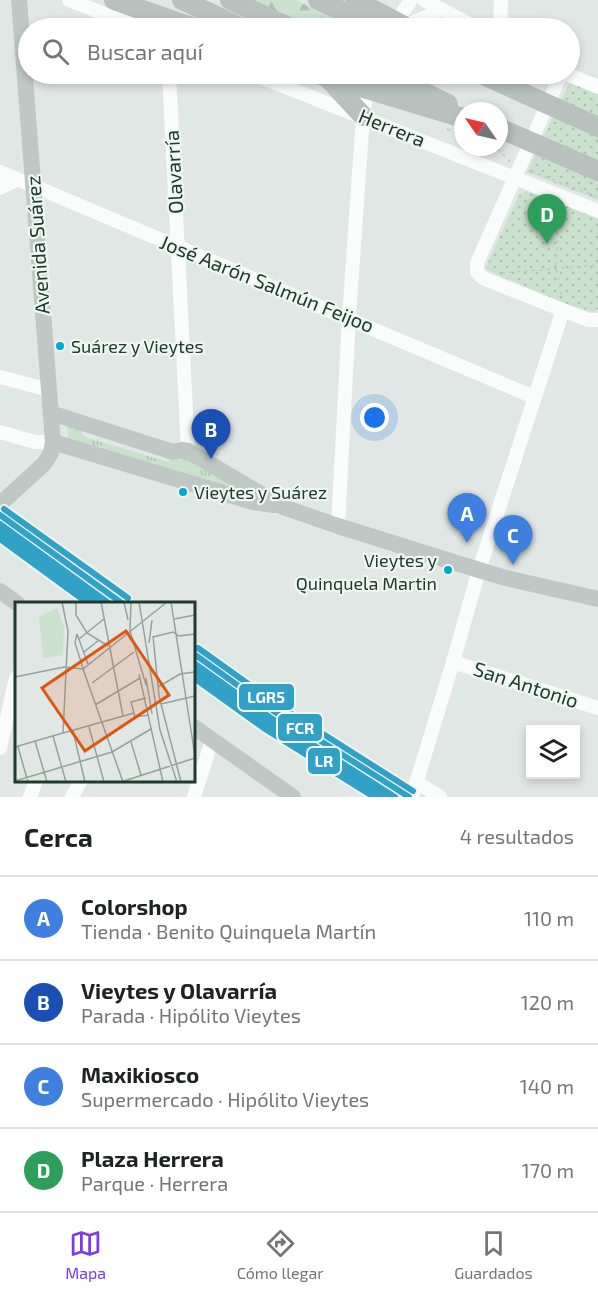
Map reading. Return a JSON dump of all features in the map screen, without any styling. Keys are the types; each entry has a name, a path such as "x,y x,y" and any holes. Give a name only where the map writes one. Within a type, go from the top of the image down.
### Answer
{"highway":[{"path":"114,0 165,18"},
{"path":"182,0 221,18"},
{"path":"230,0 269,18"},
{"path":"318,0 358,18"},
{"path":"355,0 389,18"},
{"path":"365,0 366,18"},
{"path":"333,84 363,117"},
{"path":"350,84 454,115"},
{"path":"407,84 454,106"},
{"path":"506,84 598,126"},
{"path":"508,133 598,171"}],"main road":[{"name":"Avenida Suárez","path":"20,0 21,18"},
{"name":"Avenida Suárez","path":"26,84 53,442"},
{"path":"51,413 173,452 188,451 283,507"},
{"path":"0,504 44,464 51,453 53,442 253,502 283,507 506,578 598,598"},
{"path":"0,591 16,602"},
{"path":"195,728 293,797"}],"street":[{"path":"69,0 115,18"},
{"path":"399,18 411,0"},
{"path":"424,0 457,18"},
{"path":"500,18 501,0"},
{"path":"424,18 440,9"},
{"path":"580,79 598,87"},
{"name":"Olavarría","path":"169,84 188,451"},
{"name":"Herrera","path":"279,84 363,117 518,172 559,195 598,211"},
{"path":"338,526 349,317 363,117 368,84"},
{"path":"557,84 477,263 477,272 483,278 588,320 598,320"},
{"name":"José Aarón Salmún Feijoo","path":"0,172 349,317 534,397"},
{"path":"0,188 17,180"},
{"path":"412,797 479,570 563,310"},
{"path":"0,377 49,390"},
{"path":"0,432 35,442 53,442"},
{"name":"San Antonio","path":"453,662 598,708"},
{"path":"0,748 15,682"},
{"path":"194,797 198,767 212,740"},
{"path":"30,797 35,782"},
{"path":"72,797 80,782"},
{"path":"417,782 440,797"}],"path":[{"path":"504,156 518,172 598,197"},
{"path":"510,192 519,195 558,235"},
{"path":"559,195 556,268 563,310"},
{"path":"490,281 495,273 598,265"}],"green space":[{"path":"247,0 295,0 335,18 287,18"},
{"path":"569,84 575,84 598,94 598,200 527,172"},
{"path":"526,191 598,218 598,309 593,312 563,303 485,269 519,195"},
{"path":"67,425 78,427 85,437 168,462 172,457 186,456 241,490 68,440"}],"transit line":[{"name":"LGR5","path":"4,509 128,598"},
{"name":"FCR","path":"0,515 120,602"},
{"path":"0,524 107,602"},
{"path":"0,530 98,602"},
{"name":"LR","path":"0,533 95,602"},
{"path":"0,539 86,602"},
{"name":"LGR5","path":"198,648 279,706 413,791"},
{"name":"FCR","path":"195,655 275,712 409,797"},
{"path":"195,664 271,718 395,797"},
{"path":"195,670 269,723 388,797"},
{"name":"LR","path":"195,673 267,725 381,797"},
{"path":"195,679 265,729 374,797"}],"place":[{"name":"Plaza Herrera","path":"547,244"},
{"name":"Suárez y Vieytes","path":"60,346"},
{"name":"Vieytes y Olavarría","path":"211,459"},
{"name":"Vieytes y Suárez","path":"183,492"},
{"name":"Colorshop","path":"467,543"},
{"name":"Maxikiosco","path":"513,565"},
{"name":"Vieytes y Quinquela Martin","path":"448,570"}]}
